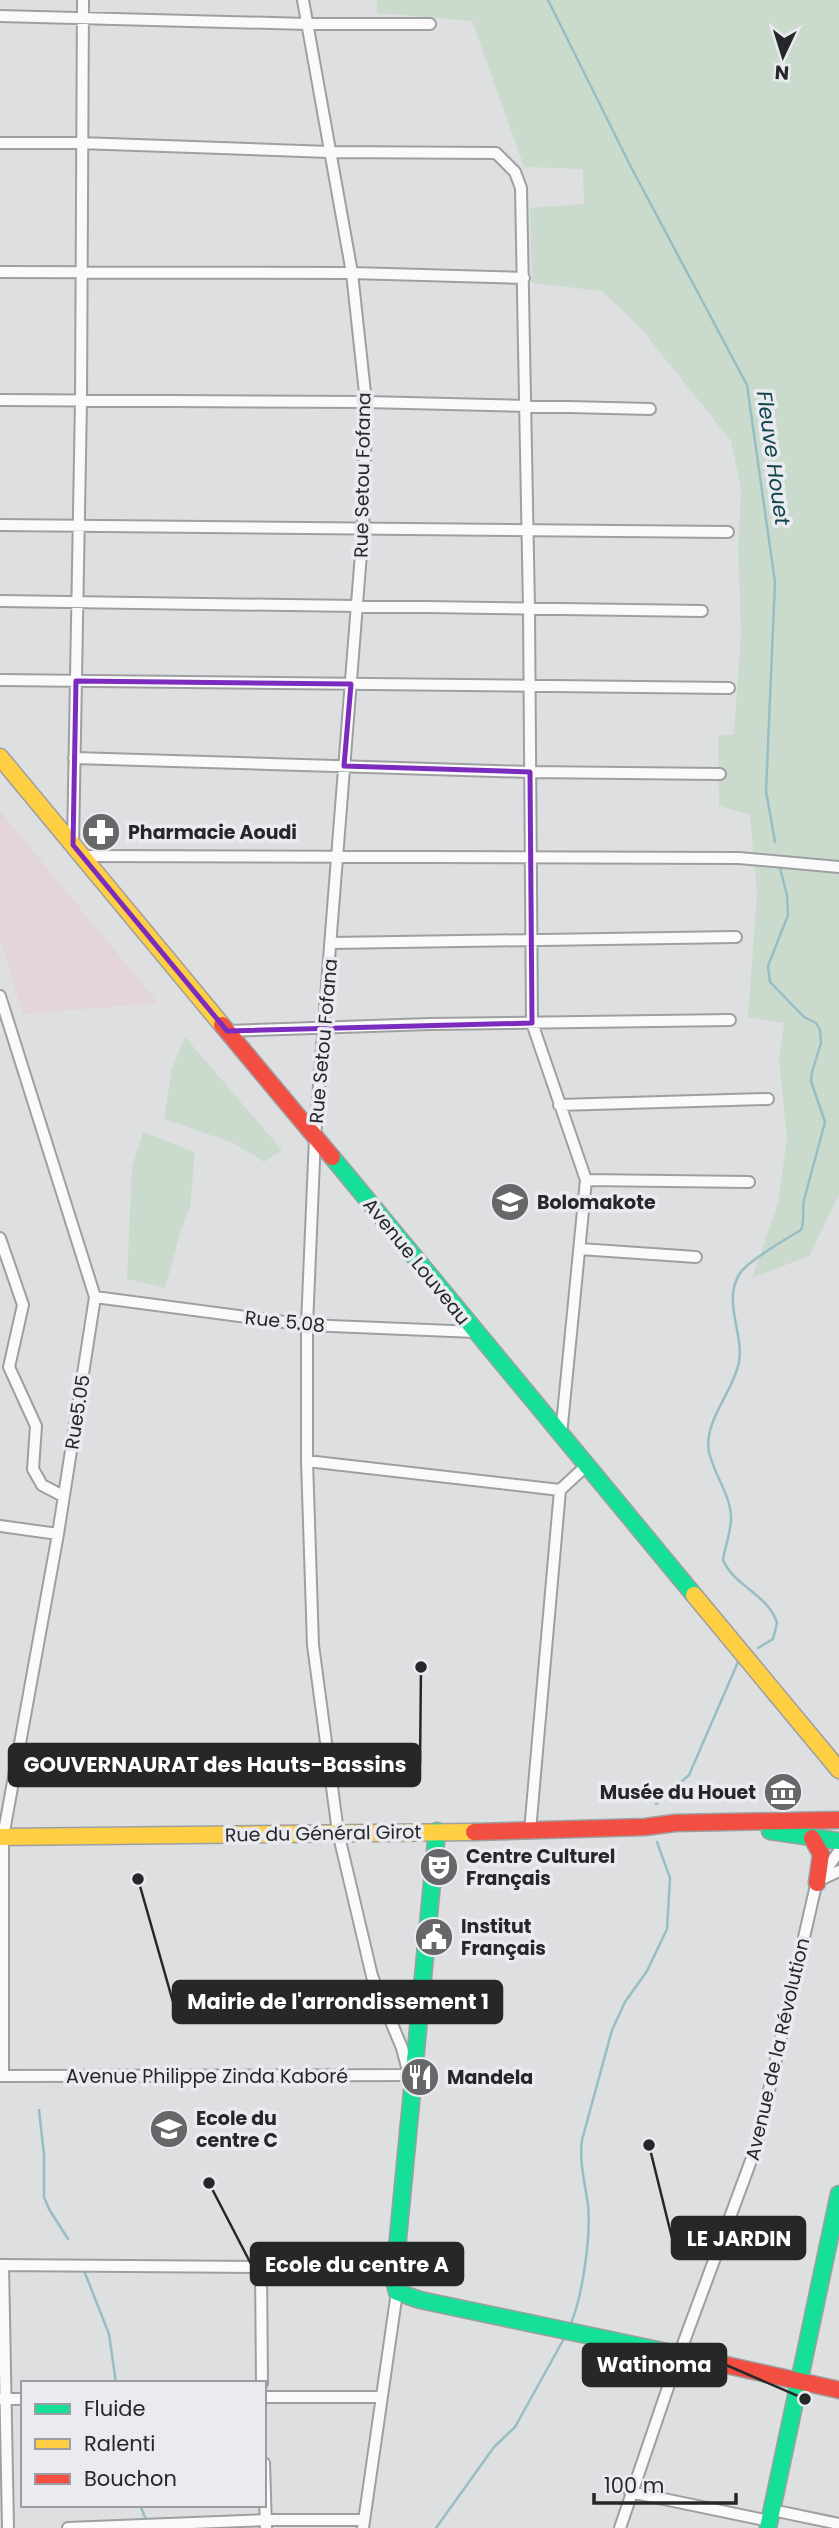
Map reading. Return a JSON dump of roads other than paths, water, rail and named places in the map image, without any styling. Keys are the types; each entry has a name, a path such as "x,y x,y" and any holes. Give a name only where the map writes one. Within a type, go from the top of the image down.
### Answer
{"main road":[{"name":"Avenue Louveau","path":"0,757 837,1771"},
{"path":"645,1827 675,1823 839,1820"},
{"name":"Rue du Général Girot","path":"1,1837 530,1831 645,1827"},
{"path":"645,1827 677,1831 773,1831 839,1841"},
{"path":"436,1831 411,2075 395,2286 420,2300 579,2332 839,2390"},
{"path":"812,1838 821,1854 817,1884"},
{"path":"769,2520 838,2204"}],"street":[{"path":"83,0 74,758 77,850 337,857 738,858 839,867"},
{"name":"Rue Setou Fofana","path":"303,0 352,273 366,402 363,528 315,1137 307,1325 307,1461 313,1645 338,1832 372,1976 411,2075"},
{"path":"0,16 308,24 430,24"},
{"path":"0,143 80,143 329,152 496,153 519,179 526,406 532,1023 586,1180 561,1435"},
{"path":"0,272 352,273 524,278"},
{"path":"0,400 366,402 650,409"},
{"path":"0,524 728,532"},
{"path":"0,601 702,611"},
{"path":"0,680 729,688"},
{"path":"74,758 530,772 720,774"},
{"path":"331,943 736,937"},
{"name":"Rue5.05","path":"0,996 95,1297 58,1534 1,1837 1,2077"},
{"path":"227,1031 730,1020"},
{"path":"559,1105 768,1099"},
{"path":"586,1180 749,1182"},
{"path":"0,1238 23,1305 9,1367 36,1426 33,1469 42,1485 63,1496"},
{"path":"580,1249 696,1257"},
{"name":"Rue 5.08","path":"95,1297 307,1325 476,1332"},
{"path":"307,1461 560,1490"},
{"path":"530,1831 560,1490 586,1466"},
{"path":"0,1526 58,1534"},
{"name":"Avenue de la Révolution","path":"620,2528 678,2355 756,2147 817,1884 839,1851"},
{"path":"817,1884 822,1878 839,1871"},
{"name":"Avenue Philippe Zinda Kaboré","path":"1,2077 411,2075"},
{"path":"8,2528 1,2265 261,2267 395,2286 363,2524 68,2528"},
{"path":"261,2267 262,2381"},
{"path":"266,2397 381,2397"},
{"path":"3,2399 21,2399"},
{"path":"631,2492 769,2520 839,2524"}],"waterway":[{"name":"Fleuve Houet","path":"548,0 631,167 747,385 775,582 766,791 775,842"},
{"name":"Fleuve Houet","path":"758,1648 773,1639 777,1623 767,1605 735,1577 723,1560 731,1518 725,1493 711,1460 708,1440 710,1429 739,1362 739,1340 733,1306 735,1284 740,1273 751,1262 801,1230 804,1200 825,1122 811,1081 821,1043 820,1030 816,1023 804,1017 770,982 768,966 788,915 787,895 780,868"},
{"name":"Fleuve Houet","path":"656,1804 689,1775 738,1662"},
{"name":"Fleuve Houet","path":"571,2323 582,2281 588,2232 582,2140 612,2030 625,2002 647,1971 667,1929 670,1878 657,1842"},
{"path":"39,2110 44,2155 44,2197 68,2239"},
{"path":"83,2268 109,2334 116,2381"},
{"name":"Fleuve Houet","path":"436,2528 494,2447 515,2427 566,2335"},
{"path":"141,2507 147,2522"}],"place":[{"name":"Pharmacie Aoudi","path":"101,832"},
{"name":"Bolomakote","path":"510,1202"},
{"name":"GOUVERNAURAT des Hauts-Bassins","path":"421,1667"},
{"name":"Musée du Houet","path":"783,1792"},
{"name":"Centre Culturel Français","path":"439,1867"},
{"name":"Mairie de l'arrondissement 1","path":"138,1879"},
{"name":"Institut Français","path":"434,1937"},
{"name":"Mandela","path":"420,2077"},
{"name":"Ecole du centre C","path":"169,2129"},
{"name":"LE JARDIN","path":"649,2145"},
{"name":"Ecole du centre A","path":"209,2183"},
{"name":"Watinoma","path":"805,2399"}]}
